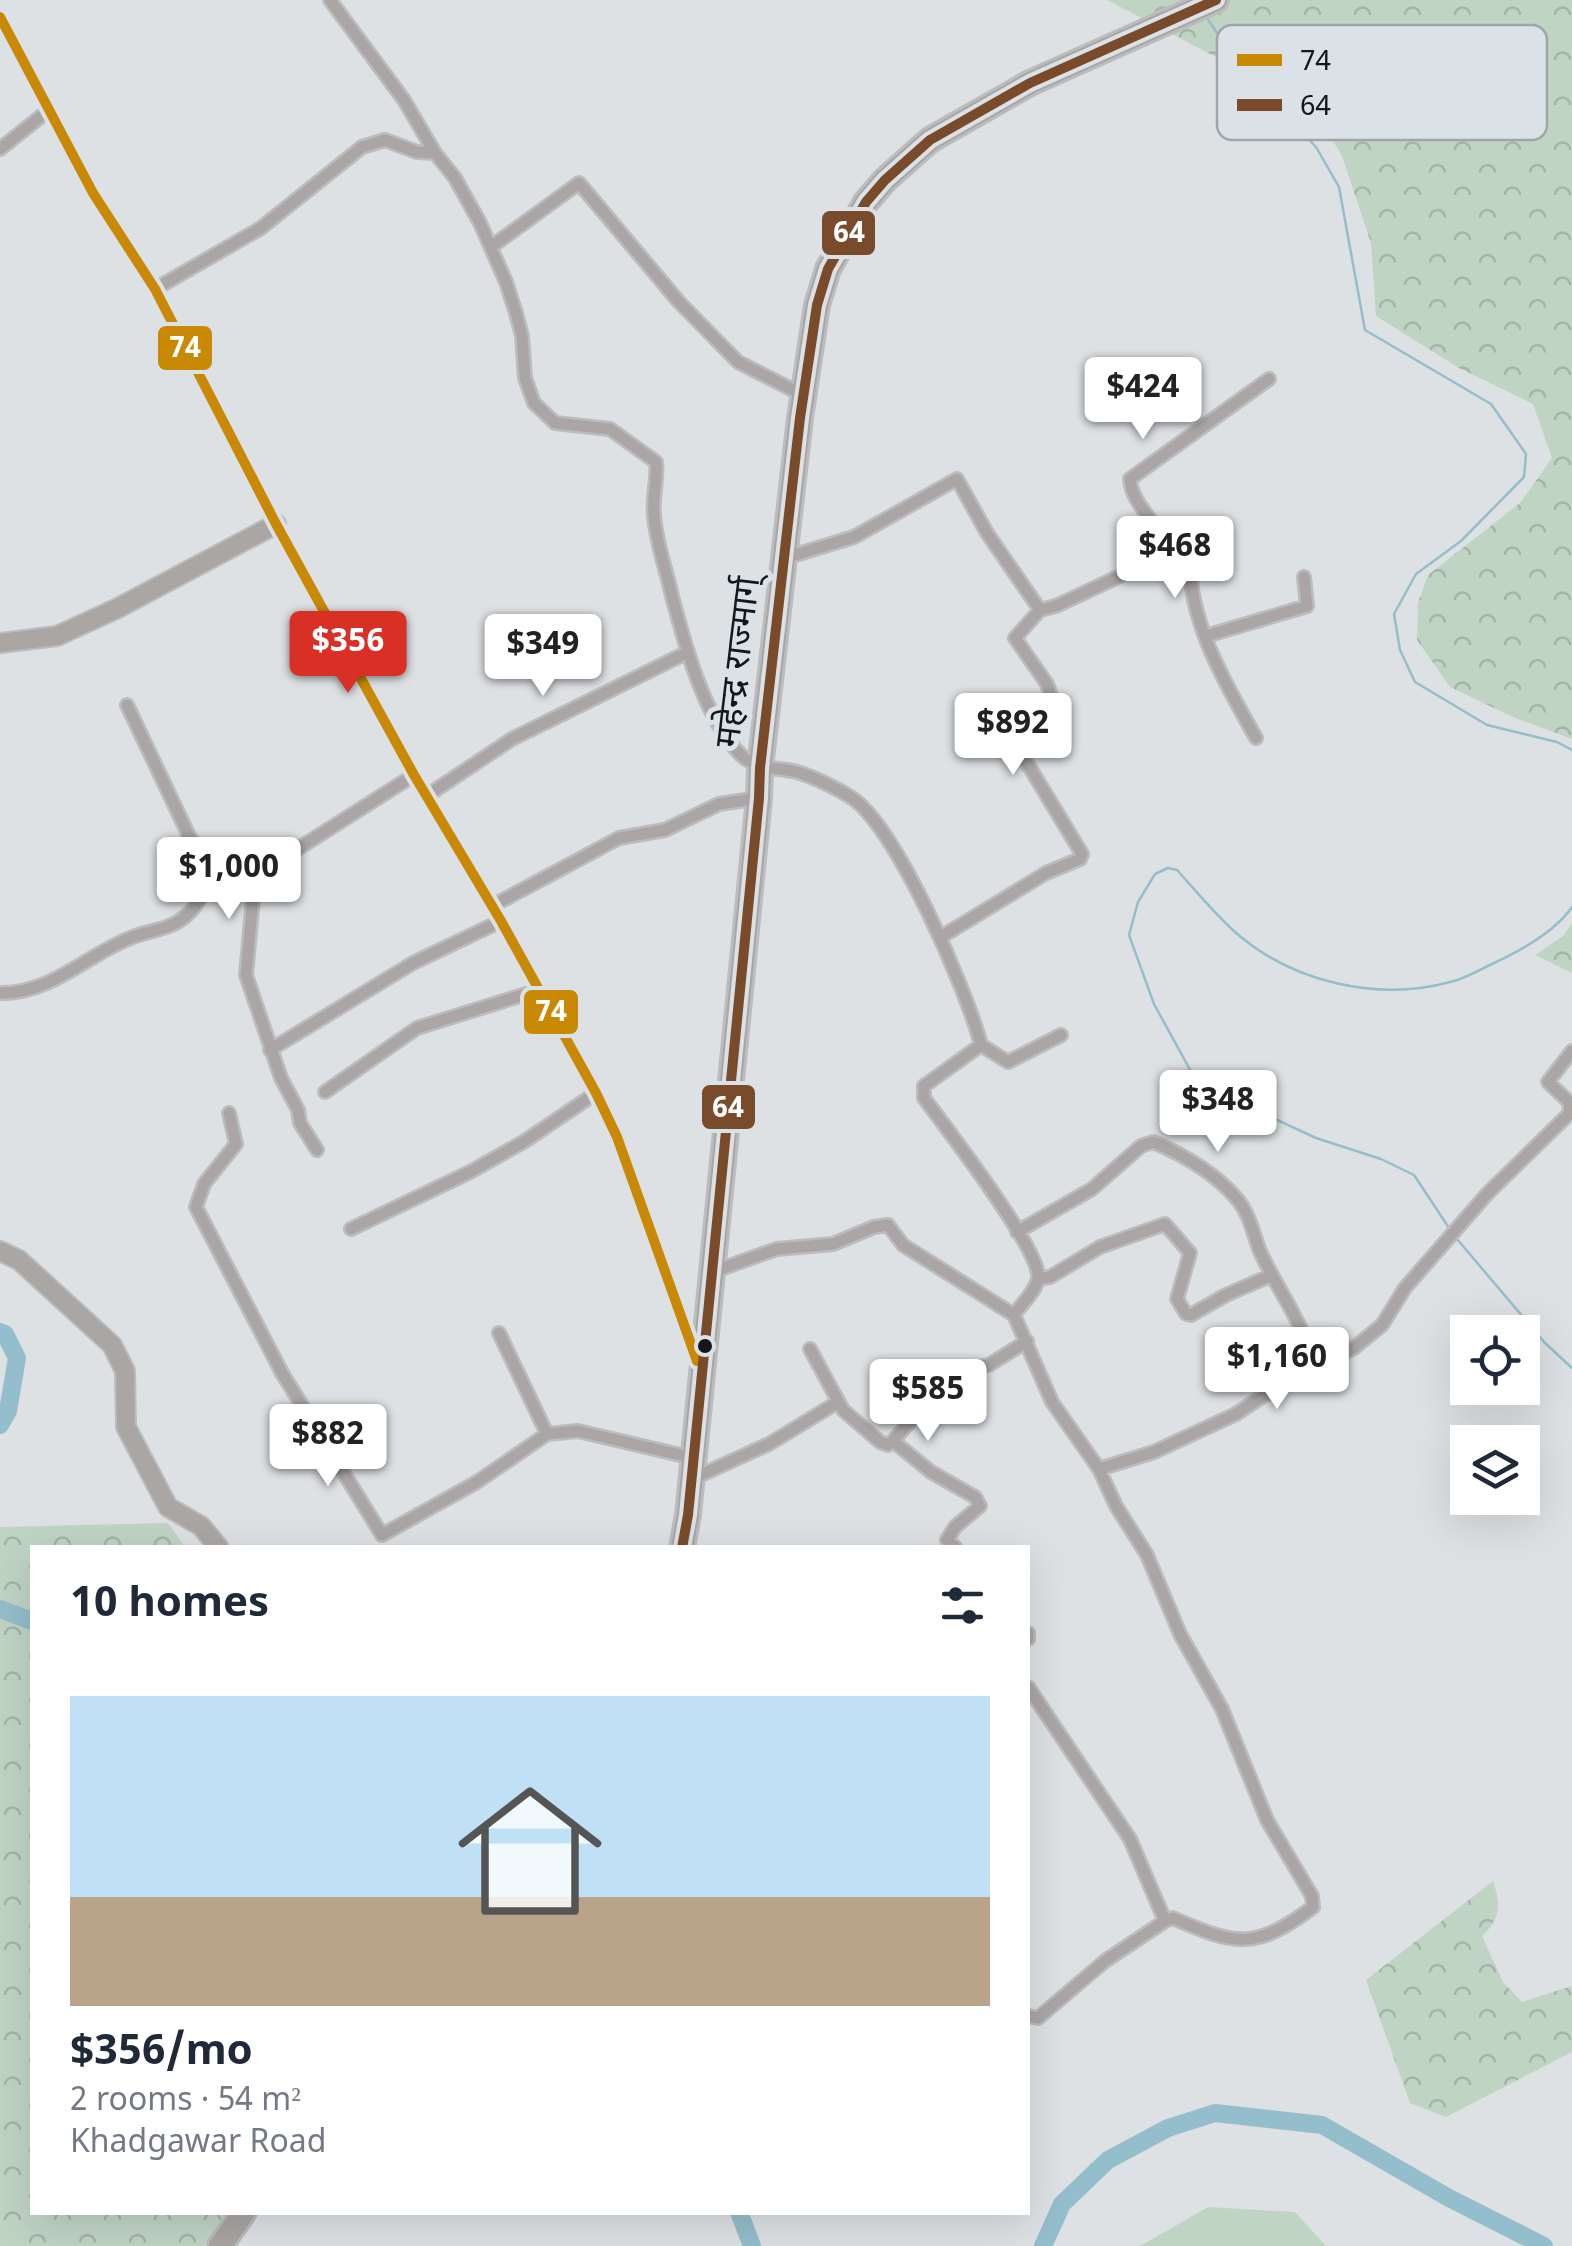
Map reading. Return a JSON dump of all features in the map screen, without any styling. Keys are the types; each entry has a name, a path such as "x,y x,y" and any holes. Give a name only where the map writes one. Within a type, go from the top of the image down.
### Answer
{"highway":[{"name":"महेन्द्र राज्मार्ग्","path":"682,1545 760,768 803,395 816,304 828,269 866,202 884,180 930,140 1030,82 1216,0"},
{"path":"220,2246 242,2215"}],"street":[{"path":"330,0 404,100 435,154 455,178 491,247 519,324 525,378 534,403 555,423 610,428 656,462 655,526 686,654 726,736 742,756 760,768 798,772 854,799 884,833 940,936 981,1045 1008,1062 1062,1035"},
{"path":"0,17 93,193 155,289 276,524 414,775 596,1093 617,1137 701,1373"},
{"path":"0,149 49,110"},
{"path":"155,289 261,228 375,140 435,154"},
{"path":"491,247 579,183 679,302 738,362 803,395"},
{"path":"1166,554 1165,539 1131,492 1130,478 1269,379"},
{"path":"785,558 854,536 957,479 987,533 1040,610"},
{"path":"0,643 57,636 276,524"},
{"path":"940,936 1046,874 1080,859 1082,854 1012,738 1019,726 1054,704 1047,684 1015,638 1040,610 1166,554 1182,548 1190,552 1192,586 1206,636 1256,738"},
{"path":"1206,636 1307,606 1304,578"},
{"path":"1268,619 1275,632"},
{"path":"428,795 528,730 686,654"},
{"path":"128,705 190,838 216,867 255,876 414,775"},
{"path":"492,906 619,838 665,830 720,804 760,798"},
{"path":"0,993 30,991 133,937 169,928 192,911 216,867"},
{"path":"255,876 246,975 270,1050 298,1110 300,1123 317,1150"},
{"path":"270,1050 412,963 501,921"},
{"path":"326,1092 416,1028 540,990"},
{"path":"981,1045 924,1086 922,1093 1017,1232 1038,1272 1038,1279 1014,1315"},
{"path":"1099,1469 1154,1452 1221,1421 1344,1355 1382,1325 1405,1288 1487,1194 1571,1112 1569,1102 1548,1082 1572,1051"},
{"path":"351,1229 525,1142 596,1093"},
{"path":"228,1113 236,1144 204,1184 196,1207 291,1388 382,1534 477,1482 547,1434 578,1431 692,1469 770,1444 838,1402"},
{"path":"1017,1232 1092,1190 1141,1146 1153,1142 1192,1160 1236,1198 1311,1350 1314,1370"},
{"path":"710,1273 778,1249 833,1244 888,1224 903,1245 1014,1315 1052,1402 1099,1469 1116,1506 1148,1555 1180,1634 1222,1709 1267,1820 1312,1896 1313,1907 1299,1918 1248,1942 1227,1940 1173,1918 1165,1921 1105,1961 1038,2018 1030,2016"},
{"path":"1038,1279 1050,1277 1100,1247 1165,1224 1190,1252 1177,1299 1186,1314 1192,1315 1272,1275"},
{"path":"0,1250 19,1260 112,1344 125,1371 126,1428 168,1507 201,1526 217,1545"},
{"path":"498,1334 547,1434"},
{"path":"810,1349 843,1410 888,1445 946,1379 962,1370 989,1365 1026,1341"},
{"path":"893,1441 931,1472 975,1497 980,1506 955,1527 947,1540 953,1545"},
{"path":"1030,1689 1130,1840 1165,1921"}],"green space":[{"path":"1107,0 1572,0 1572,739 1515,718 1450,687 1417,640 1418,603 1428,575 1520,503 1552,458 1533,404 1459,368 1376,316 1371,243 1342,156 1332,140 1547,140 1547,25 1217,25 1217,58"},
{"path":"1572,923 1572,973 1535,955 1563,936"},
{"path":"168,1523 184,1545 30,1545 30,2215 227,2215 205,2246 0,2246 0,1527"},
{"path":"1493,1881 1498,1911 1482,1936 1503,1982 1522,2002 1572,1986 1572,2052 1446,2117 1410,2103 1366,1980"},
{"path":"1208,2207 1295,2212 1326,2246 1140,2246"}],"waterway":[{"path":"1207,18 1217,33"},
{"path":"1310,140 1339,187 1365,330 1491,404 1526,454 1524,477 1461,541 1416,574 1394,614 1400,650 1415,682 1487,725 1557,742 1572,750"},
{"path":"1449,1228 1414,1175 1381,1159 1316,1138 1219,1093 1194,1077 1154,1004 1129,935 1138,902 1155,874 1168,868 1177,870 1235,932 1282,964 1336,983 1394,990 1422,988 1471,974 1536,940 1572,907"},
{"path":"1457,1239 1545,1343 1572,1368"},
{"path":"0,1332 5,1334 17,1358 8,1411 0,1425"},
{"path":"0,1609 30,1620"},
{"path":"1043,2246 1062,2204 1108,2160 1168,2128 1215,2113 1322,2125 1449,2198 1544,2246"},
{"path":"740,2215 752,2246"}],"transit line":[{"name":"64","path":"683,1545 760,768 800,418 817,305 828,269 866,202 930,140 1030,83 1216,0"},
{"name":"74","path":"0,17 93,193 155,289 276,524 414,775 596,1093 617,1137 697,1361"}]}
